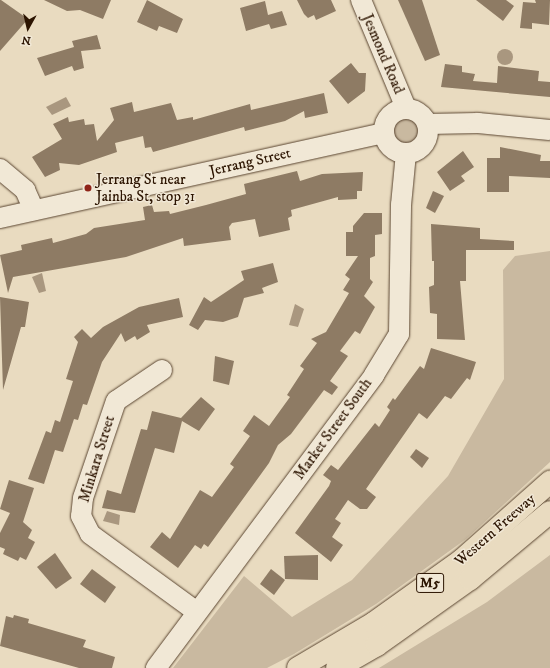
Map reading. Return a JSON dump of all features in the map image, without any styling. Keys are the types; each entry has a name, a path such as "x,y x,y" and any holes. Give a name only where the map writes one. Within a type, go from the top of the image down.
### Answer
{"highway":[{"name":"Western Freeway","path":"298,668 374,623 462,560 550,482"},
{"name":"Western Freeway","path":"337,668 377,645 470,579 550,512"}],"street":[{"name":"Jesmond Road","path":"361,0 406,108"},
{"path":"406,108 419,112 428,124 427,140 423,147 406,153 392,148 384,133 389,116 406,108"},
{"path":"428,124 478,123 550,130"},
{"name":"Jerrang Street","path":"0,218 384,133"},
{"name":"Market Street South","path":"156,668 374,375 400,334 401,205 406,153"},
{"path":"0,169 25,190 34,210"},
{"name":"Minkara Street","path":"162,370 116,401 83,498 81,516 90,534 197,612"}],"shaded area":[{"path":"505,49 511,51 513,57 511,63 505,65 499,63 497,57 499,51"},
{"path":"66,97 71,106 52,115 46,107"},
{"path":"404,117 410,118 414,121 417,125 417,137 414,141 410,144 404,145 398,144 394,141 391,137 390,131 391,125 394,121 398,118"},
{"path":"550,251 550,462 466,539 376,604 294,654 267,668 173,668 244,576 292,617 352,580 448,476 504,379 503,270 515,256"},
{"path":"42,273 46,291 39,293 32,277"},
{"path":"295,304 304,309 298,327 289,325"},
{"path":"107,511 120,515 119,525 103,521"},
{"path":"550,555 550,668 379,668 487,602"}],"building":[{"path":"0,0 28,19 0,51"},
{"path":"44,0 111,0 103,19 80,10 67,11"},
{"path":"147,0 183,19 177,33 159,26 157,31 137,22"},
{"path":"297,0 331,0 336,11 316,20 314,15 308,18 304,14"},
{"path":"398,0 422,0 440,55 425,61"},
{"path":"476,0 506,0 514,6 503,21"},
{"path":"535,0 550,0 549,25 532,23 532,29 520,28 523,2 536,3"},
{"path":"265,1 268,15 282,11 287,25 271,29 269,24 246,31 240,8"},
{"path":"97,35 101,49 81,51 84,68 74,71 72,66 45,76 37,58 74,47 72,41"},
{"path":"351,63 359,73 366,73 365,91 348,104 329,81"},
{"path":"445,64 462,66 462,72 475,74 473,81 497,83 498,66 539,71 538,81 550,82 550,97 441,87"},
{"path":"324,93 328,113 305,118 304,111 285,121 245,131 244,127 153,152 151,147 145,148 143,136 115,143 117,152 79,165 59,163 60,170 45,177 32,157 62,139 53,124 68,117 69,122 84,119 85,125 94,124 97,141 114,120 110,108 132,102 134,112 171,103 177,120 193,117 193,120 250,104 251,110"},
{"path":"500,147 541,155 540,161 550,161 550,178 509,176 509,192 487,192 487,158 500,158"},
{"path":"463,151 474,167 461,176 465,181 450,191 437,172"},
{"path":"297,171 300,181 322,174 363,172 362,191 357,191 357,199 338,200 338,197 291,210 292,216 288,218 290,230 259,237 255,219 232,223 229,227 231,240 184,246 183,238 126,257 13,277 8,293 0,255 22,250 21,245 52,238 53,243 86,234 94,228 145,220 143,207 152,205 154,212 169,211 170,214 206,205 246,194 244,184"},
{"path":"433,191 444,196 435,213 426,208"},
{"path":"364,213 382,213 382,234 375,235 375,256 370,258 370,279 373,282 364,296 375,307 360,334 355,331 340,351 348,356 330,381 338,387 332,395 324,390 291,434 278,445 269,463 208,547 204,544 201,549 195,545 178,568 150,547 162,532 170,539 200,490 212,497 234,467 230,464 250,436 243,431 254,415 269,426 290,397 287,395 304,369 300,366 317,343 311,339 326,332 349,293 343,290 350,279 345,275 358,256 346,256 346,232 353,232 353,226"},
{"path":"431,224 480,228 480,239 514,241 514,250 466,250 466,281 460,281 465,340 437,339 437,314 430,313 429,287 434,285"},
{"path":"273,263 278,282 262,288 264,293 244,298 238,317 223,322 205,320 198,330 189,325 204,297 211,302 244,280 241,271"},
{"path":"0,297 29,302 25,327 21,327 3,390"},
{"path":"179,298 183,317 147,325 150,332 137,340 135,336 125,342 121,333 102,362 87,405 83,404 78,420 74,419 63,452 55,450 44,484 28,479 46,431 51,433 55,420 60,422 73,381 66,379 78,342 74,337 82,329 91,338 103,327 139,307"},
{"path":"431,348 476,362 470,380 467,378 451,399 445,396 427,419 419,413 366,489 376,497 367,509 360,509 348,500 335,519 341,523 332,537 343,545 331,562 295,533 329,486 331,481 323,475 331,465 338,470 375,423 379,427 390,410 387,407 393,398 395,400 420,366 424,369"},
{"path":"215,356 234,361 229,385 213,381"},
{"path":"201,397 215,409 199,431 182,421 174,453 155,448 135,513 102,508 107,490 121,494 141,429 147,430 152,411 181,418"},
{"path":"416,449 429,458 422,468 410,457"},
{"path":"9,480 34,488 23,522 32,530 28,538 35,542 26,560 20,557 18,561 3,554 5,549 0,547 0,533 10,513 0,509"},
{"path":"55,553 72,578 56,589 37,567"},
{"path":"318,555 318,580 285,579 284,556"},
{"path":"92,569 116,587 105,603 80,584"},
{"path":"271,569 285,580 274,595 260,584"},
{"path":"14,615 29,619 28,623 86,640 83,647 115,657 112,668 79,668 0,646 6,616 13,618"}],"place":[{"name":"Jerrang St near Jainba St, stop 31","path":"88,188"}]}
